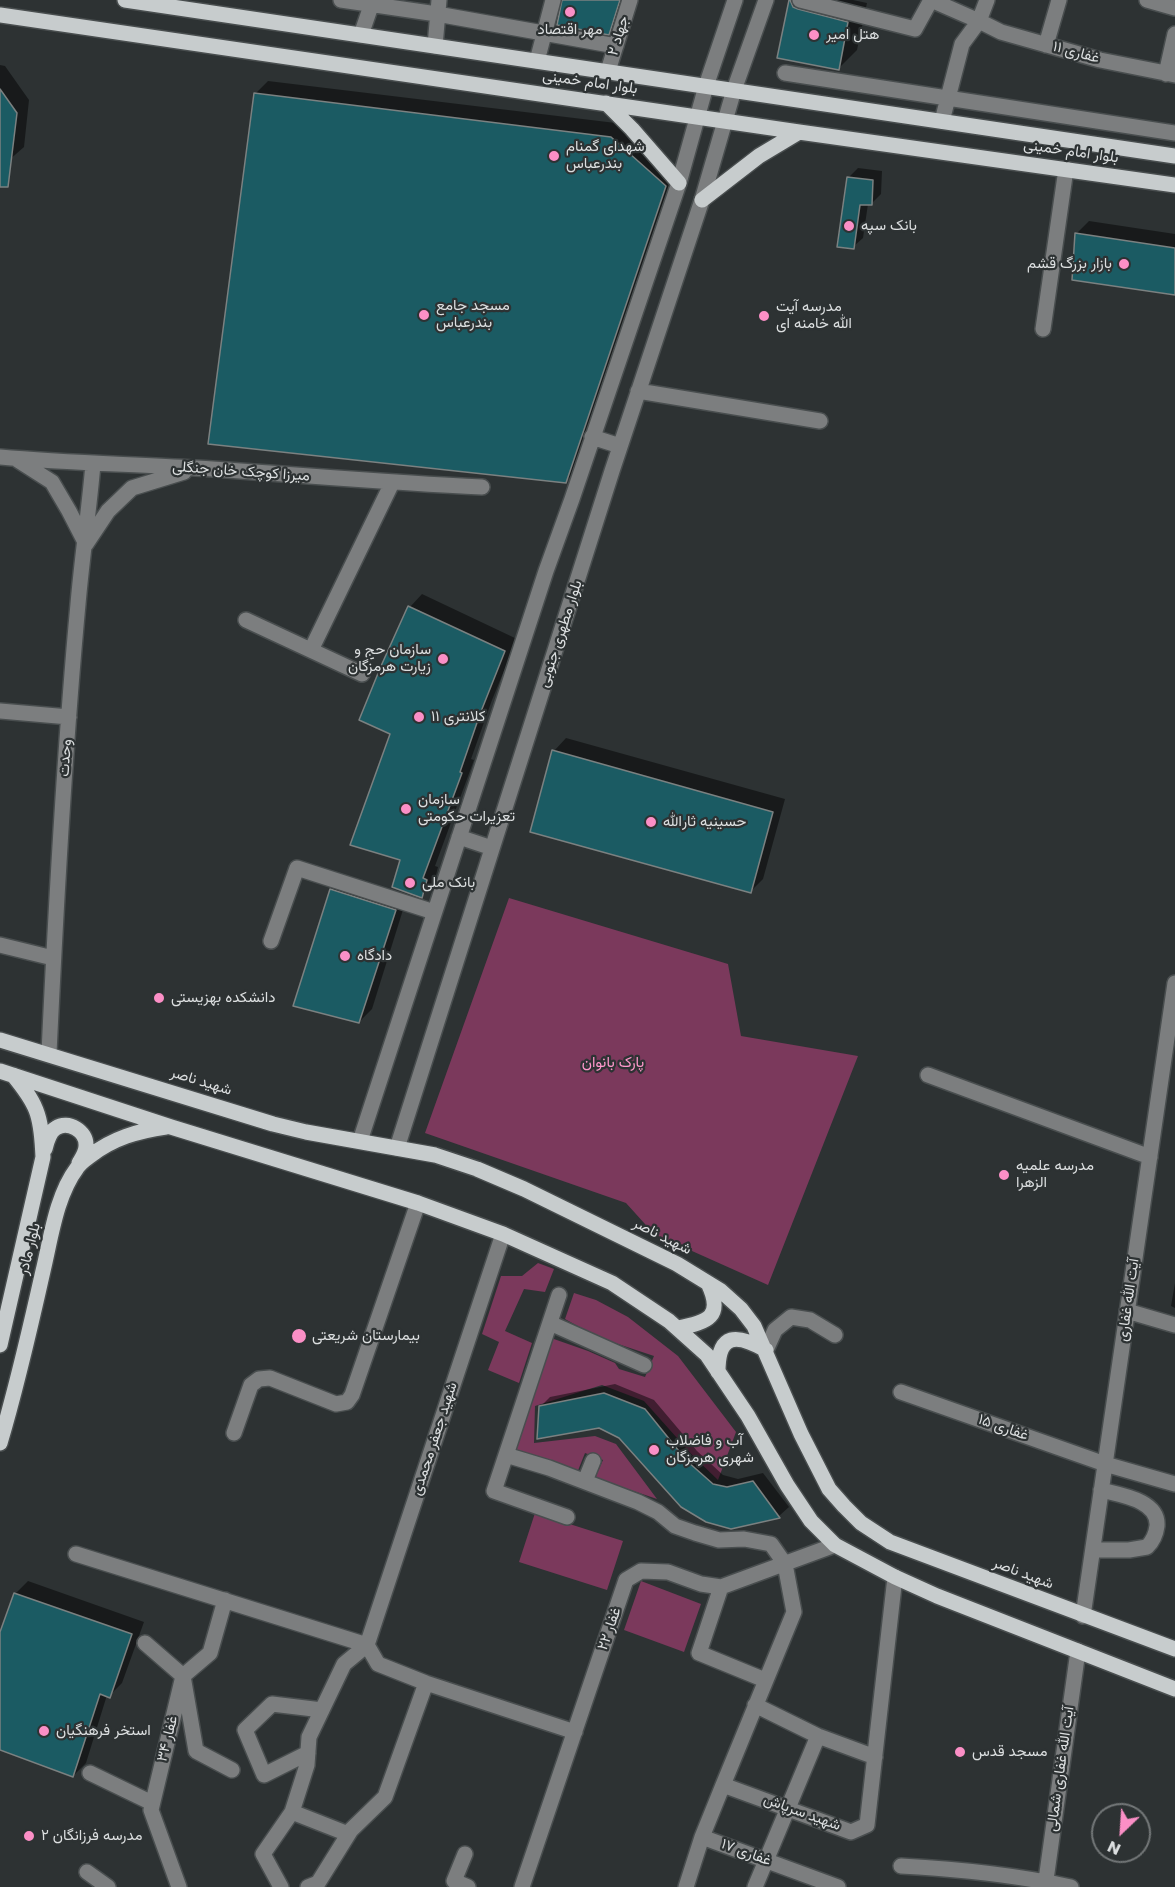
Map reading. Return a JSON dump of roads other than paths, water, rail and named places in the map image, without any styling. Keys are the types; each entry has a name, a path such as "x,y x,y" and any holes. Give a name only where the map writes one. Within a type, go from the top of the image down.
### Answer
{"main road":[{"name":"بلوار امام خمینی","path":"125,0 204,6 362,35 1175,156"},
{"name":"بلوار امام خمینی","path":"0,15 1175,185"},
{"path":"606,103 679,183"},
{"path":"702,200 759,156 799,132"},
{"name":"شهید ناصر","path":"0,1040 49,1053 273,1124 435,1155 477,1169 524,1189 677,1264 721,1291 741,1309 754,1326 801,1434 829,1488 861,1523 890,1542 1175,1649"},
{"path":"7,1073 171,1127 418,1203 503,1234 612,1283 678,1328 707,1356 748,1416 787,1485 811,1521 835,1545 895,1577 1175,1689"},
{"name":"بلوار مادر","path":"0,1345 43,1157 37,1111 26,1092 7,1073"},
{"path":"43,1157 49,1136 54,1128 62,1125 73,1126 86,1138 87,1147 78,1166"},
{"name":"بلوار مادر","path":"0,1443 13,1399 59,1206 68,1183 78,1166 97,1150 119,1138 143,1130 171,1127"},
{"path":"678,1328 700,1324 708,1319 714,1310 715,1302 708,1283"},
{"path":"718,1372 718,1356 722,1347 729,1340 750,1341 766,1350"}],"street":[{"path":"341,0 438,7 544,33 616,46"},
{"path":"537,61 553,0"},
{"name":"جهاد ۲","path":"608,71 630,0"},
{"path":"360,1141 592,437 679,183 706,86 735,0"},
{"path":"734,90 766,0"},
{"path":"800,0 915,29 931,0"},
{"name":"غفاری ۱۱","path":"931,0 1001,32 1100,60 1171,74"},
{"path":"942,121 962,44 979,21 987,0"},
{"path":"1046,45 1059,0"},
{"path":"1147,0 1175,8"},
{"path":"362,35 372,2"},
{"path":"435,46 438,7"},
{"path":"1171,74 1175,34"},
{"path":"785,73 1175,133"},
{"name":"بلوار مطهری جنوبی","path":"397,1148 638,392 702,200 734,90"},
{"path":"1056,138 1061,116"},
{"path":"1043,329 1066,169"},
{"path":"638,392 820,421"},
{"path":"592,437 621,446"},
{"path":"8,458 52,482 86,544 108,511 132,488 195,468"},
{"name":"میرزا کوچک خان جنگلی","path":"8,458 482,487"},
{"name":"وحدت","path":"49,1053 69,717 78,601 93,464"},
{"path":"311,650 392,483"},
{"path":"246,620 362,674"},
{"path":"0,711 69,717"},
{"path":"459,837 492,848"},
{"path":"271,941 297,868 434,912"},
{"path":"0,945 53,958"},
{"name":"آیت الله غفاری","path":"1083,1616 1175,984"},
{"path":"928,1075 1150,1157"},
{"path":"234,1432 250,1385 259,1379 270,1378 336,1404 347,1402 352,1395 418,1203"},
{"name":"شهید جعفر محمدی","path":"367,1645 503,1234"},
{"path":"559,1295 494,1491 567,1517"},
{"path":"1127,1311 1175,1325"},
{"path":"766,1350 776,1330 791,1317 810,1320 835,1335"},
{"path":"550,1323 644,1365"},
{"name":"غفاری ۱۵","path":"901,1392 1105,1464 1175,1484"},
{"path":"506,1455 585,1481 638,1502 658,1512 675,1526 695,1533 719,1539 744,1539 771,1545 785,1564 794,1612 702,1838"},
{"path":"585,1481 593,1461"},
{"path":"1093,1550 1129,1550 1146,1547 1154,1538 1157,1524 1153,1511 1146,1505 1101,1490"},
{"path":"765,1680 699,1653 721,1587 835,1545"},
{"path":"76,1554 367,1645 378,1664 426,1683 575,1731"},
{"name":"غفار ۲۲","path":"522,1887 626,1580 641,1571 668,1572 701,1584 721,1587"},
{"name":"شهید سرپاش","path":"723,1785 851,1832 867,1825 895,1577"},
{"path":"183,1676 210,1653 225,1600"},
{"path":"145,1643 183,1676 196,1752 232,1770"},
{"path":"281,1887 264,1854 292,1812 307,1765 309,1737 344,1664 367,1645"},
{"name":"آیت الله غفاری شمالی","path":"1045,1884 1078,1651"},
{"name":"غفار ۳۴","path":"179,1887 151,1810 183,1676"},
{"path":"314,1886 351,1830 385,1797 426,1683"},
{"path":"308,1753 264,1775 245,1730 272,1704 322,1710"},
{"path":"755,1705 818,1736 874,1757"},
{"path":"755,1887 818,1736"},
{"path":"90,1773 152,1803"},
{"path":"292,1812 348,1834"},
{"name":"غفاری ۱۷","path":"686,1887 702,1838 766,1860 807,1881 838,1887"},
{"path":"465,1854 454,1881 468,1887"},
{"path":"901,1866 942,1868 1071,1887"},
{"path":"87,1872 108,1887"}],"place":[{"name":"مهر اقتصاد","path":"570,12"},
{"name":"هتل امیر","path":"814,35"},
{"name":"شهدای گمنام بندرعباس","path":"554,156"},
{"name":"بانک سپه","path":"849,226"},
{"name":"بازار بزرگ قشم","path":"1124,264"},
{"name":"مسجد جامع بندرعباس","path":"424,315"},
{"name":"مدرسه آیت الله خامنه ای","path":"764,316"},
{"name":"سازمان حج و زیارت هرمزگان","path":"443,659"},
{"name":"کلانتری ۱۱","path":"419,717"},
{"name":"سازمان تعزیرات حکومتی","path":"406,809"},
{"name":"حسینیه ثارالله","path":"651,822"},
{"name":"بانک ملی","path":"410,883"},
{"name":"دادگاه","path":"345,956"},
{"name":"دانشکده بهزیستی","path":"159,998"},
{"name":"مدرسه علمیه الزهرا","path":"1004,1175"},
{"name":"بیمارستان شریعتی","path":"299,1336"},
{"name":"آب و فاضلاب شهری هرمزگان","path":"654,1450"},
{"name":"استخر فرهنگیان","path":"44,1731"},
{"name":"مسجد قدس","path":"960,1752"},
{"name":"مدرسه فرزانگان ۲","path":"29,1836"}],"park label":[{"name":"پارک بانوان","path":"613,1063"}]}
